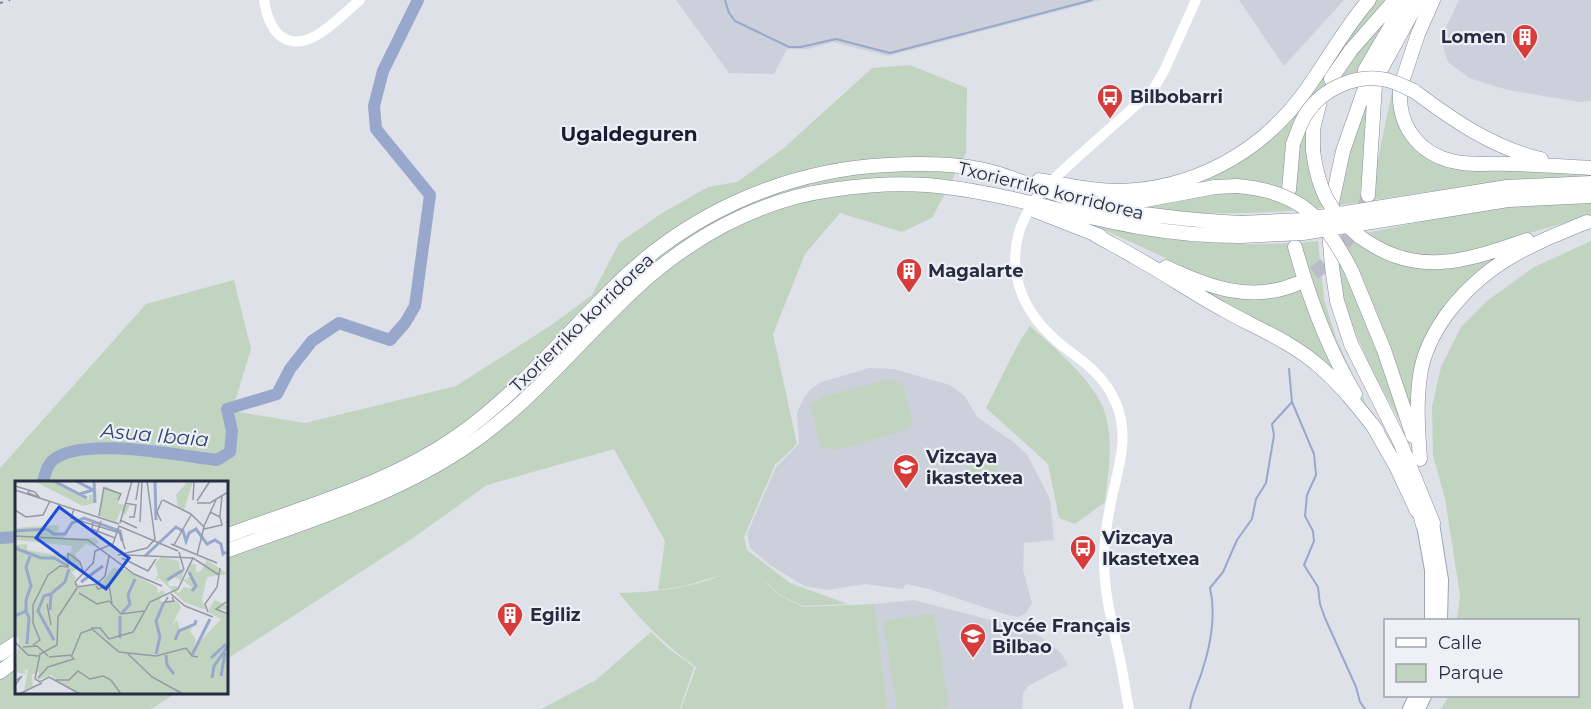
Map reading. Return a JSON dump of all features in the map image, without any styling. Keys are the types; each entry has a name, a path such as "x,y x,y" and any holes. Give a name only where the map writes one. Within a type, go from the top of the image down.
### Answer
{"highway":[{"path":"993,172 1084,188 1119,191 1172,184 1221,165 1258,141 1285,116 1369,0"},
{"path":"1331,79 1351,50 1395,0"},
{"path":"1406,0 1369,79 1346,140 1329,222 1337,301 1351,344 1400,442 1428,524"},
{"path":"1368,195 1371,170 1369,79 1413,0"},
{"path":"1369,79 1419,0"},
{"path":"1433,0 1418,34 1401,109 1407,129 1421,147 1436,156 1464,163 1591,168"},
{"path":"1289,190 1293,144 1301,121 1311,107 1330,89 1356,80 1376,78 1406,87 1495,144 1522,154 1575,167"},
{"path":"1318,105 1313,129 1313,151 1319,180 1334,212 1343,223 1384,252 1417,262 1449,262 1482,255 1589,222"},
{"name":"Txorierriko korridorea","path":"228,535 382,478 450,441 516,389 609,292 634,268 675,236 731,204 796,180 845,169 887,165 943,165 993,172 1053,194 1118,210 1241,230 1303,233 1500,188 1591,183"},
{"path":"1023,183 1100,200 1124,201 1162,198 1215,188 1257,187 1276,192 1302,205 1320,221 1338,243 1352,272 1384,350 1420,459"},
{"name":"Txorierriko korridorea","path":"228,550 377,496 442,462 485,433 515,408 649,276 693,243 735,219 791,198 820,191 877,185 931,186 998,196 1137,226 1193,234 1241,230"},
{"path":"998,196 1224,290 1267,292 1296,284"},
{"name":"Txorierriko korridorea","path":"1408,209 1508,200 1591,196"},
{"path":"1428,524 1417,414 1420,375 1431,339 1461,295 1484,274 1533,244 1589,222"},
{"path":"1094,234 1111,246 1131,255 1306,356 1335,382 1377,431"},
{"path":"1295,247 1312,301 1333,352 1428,524"},
{"path":"0,654 15,644"},
{"path":"0,672 15,661"}],"main road":[{"path":"1428,524 1431,619"},
{"path":"1428,524 1442,580 1441,619"}],"street":[{"path":"264,0 270,24 276,33 290,41 302,42 317,35 360,0"},
{"path":"1127,706 1107,594 1105,550 1107,524 1115,482 1117,442 1112,412 1098,384 1067,349 1039,324 1029,310 1020,292 1015,266 1016,248 1027,211 1039,193 1153,90 1196,0"}],"shaded area":[{"path":"676,0 1100,0 888,56 833,42 808,49 787,49 774,74 729,73"},
{"path":"1239,0 1344,0 1284,66"},
{"path":"1459,0 1591,0 1591,101 1580,102 1508,90 1469,78 1448,62 1443,46 1443,34"},
{"name":"Vizcaya ikastetxea","path":"869,368 894,369 950,385 965,396 977,417 1015,443 1028,456 1050,499 1054,540 1024,543 1023,570 1032,603 1026,613 1018,617 1007,615 929,589 906,584 903,589 865,584 828,590 804,586 770,565 750,548 747,534 776,467 799,444 797,413 803,399 821,382"},
{"name":"Lycée Français Bilbao","path":"914,600 1025,629 1041,637 1061,653 1068,665 1028,686 1023,693 1022,709 888,709 874,604"}],"green space":[{"path":"1375,0 1389,0 1388,16 1360,74 1342,78 1327,85 1313,95 1301,109 1284,192 1199,184 1134,194 1255,151"},
{"path":"910,65 967,88 966,153 932,218 902,232 840,213 805,254 773,334 797,444 775,465 744,537 747,550 790,583 848,604 803,606 780,595 746,565 779,595 803,607 874,604 888,709 681,709 696,667 655,633 619,593 672,589 697,584 722,575 684,586 658,590 665,541 614,449 487,485 413,538 228,658 228,481 15,481 15,694 174,694 151,709 0,709 0,468 146,304 234,280 251,349 232,411 305,423 456,386 550,326 592,295 619,243 662,213 708,187 737,182 784,148 872,68"},
{"path":"1371,84 1366,115 1366,150 1360,194 1371,192 1393,87 1398,89 1397,103 1430,157 1591,173 1591,179 1467,186 1313,209 1292,194 1296,151 1305,120 1320,199 1342,169"},
{"path":"1234,189 1281,200 1299,210 1214,213 1129,206"},
{"path":"1591,202 1591,215 1439,260 1397,254 1361,234 1496,207"},
{"path":"1083,221 1211,242 1290,243 1342,381 1179,283 1210,289 1300,288 1296,276 1277,283 1259,286 1225,283 1209,278"},
{"path":"1350,238 1381,257 1416,267 1456,266 1508,252 1441,315 1412,416 1340,239"},
{"path":"1318,241 1324,299 1336,338 1371,415 1338,354 1297,243"},
{"path":"1591,241 1591,709 1441,709 1448,697 1579,697 1579,619 1457,619 1460,595 1445,499 1433,455 1432,407 1441,367 1461,327 1487,301 1534,267"},
{"path":"1333,246 1355,288 1411,441 1373,373 1352,325 1344,315"},
{"path":"1030,326 1061,354 1093,390 1100,401 1108,423 1110,457 1105,502 1075,524 1059,518 1048,464 986,408"},
{"path":"886,380 902,383 913,424 901,432 834,450 821,447 810,406 822,397"},
{"path":"967,452 998,453 996,485 966,484"},
{"path":"934,613 949,707 897,709 883,621"},
{"path":"651,632 694,667 680,709 541,709 596,680"}],"waterway":[{"name":"Asua Ibaia","path":"43,481 52,461 65,453 84,449 131,449 217,460 230,452 232,431 227,409 277,394 290,369 312,341 339,323 390,340 405,323 415,306 430,195 376,129 374,106 383,71 418,0"},
{"path":"725,0 729,13 735,21 789,47 801,47 836,39 890,53 1092,0"},
{"path":"1289,369 1292,402 1314,454 1316,475 1307,495 1305,516 1313,531 1314,541 1304,565 1318,587 1325,618 1365,709"},
{"path":"1190,709 1210,639 1213,618 1210,588 1223,572 1237,540 1252,519 1256,499 1266,483 1274,435 1272,424 1292,402"},
{"name":"Asua Ibaia","path":"0,538 15,537"}],"tunnel":[{"path":"1296,284 1321,268 1342,247 1357,223 1368,195"}],"railway":[{"path":"0,3 10,0"}],"place":[{"name":"Lomen","path":"1525,60"},
{"name":"Bilbobarri","path":"1110,120"},
{"name":"Magalarte","path":"909,294"},
{"name":"Vizcaya ikastetxea","path":"906,490"},
{"name":"Vizcaya Ikastetxea","path":"1083,571"},
{"name":"Egiliz","path":"510,638"},
{"name":"Lycée Français Bilbao","path":"973,659"}],"district":[{"name":"Ugaldeguren","path":"629,134"}]}
